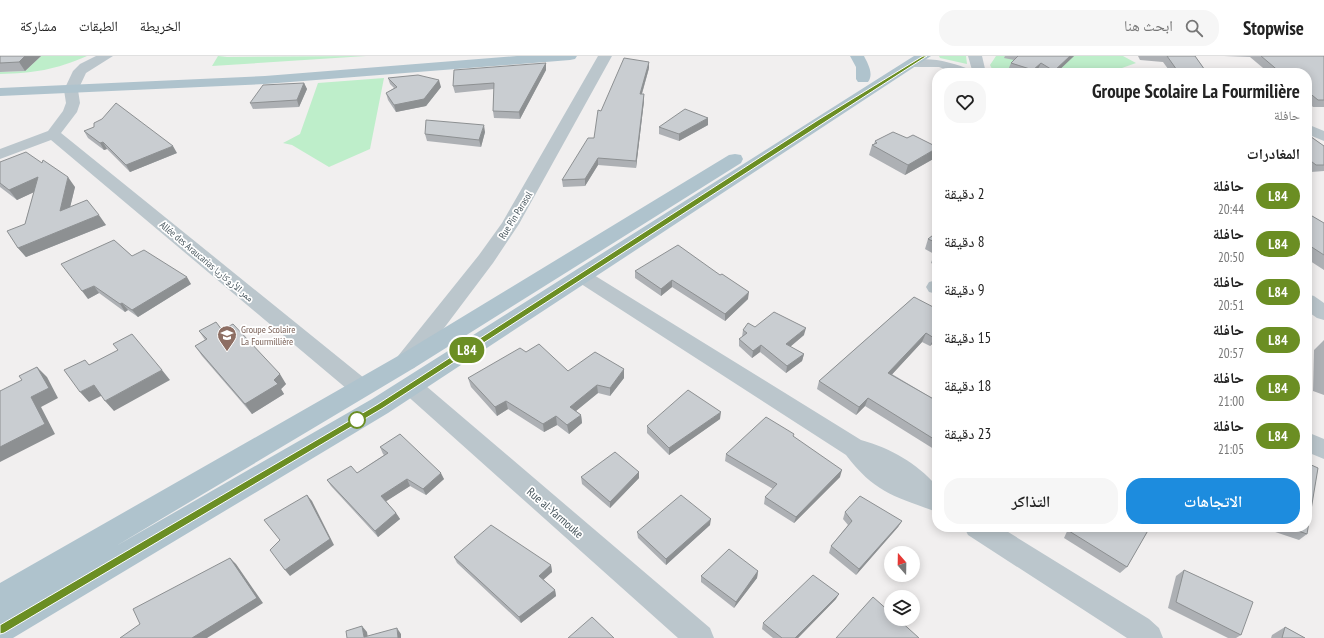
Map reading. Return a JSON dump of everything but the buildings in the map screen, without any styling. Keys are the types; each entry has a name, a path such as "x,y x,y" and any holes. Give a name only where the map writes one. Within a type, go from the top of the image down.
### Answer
{"main road":[{"path":"0,92 74,85 464,56"},
{"path":"0,82 74,85 371,73 570,56"},
{"path":"857,56 863,67 863,79"},
{"path":"0,599 406,362 863,79 912,58"},
{"path":"0,629 411,386 820,121 912,58"}],"street":[{"path":"0,154 53,134 70,112 73,103 74,85 85,67 106,56"},
{"name":"Rue Pin Parasol","path":"406,362 486,260 510,224 605,56"},
{"path":"975,56 978,68"},
{"path":"912,58 940,63 954,68"},
{"path":"1312,131 1324,136"},
{"name":"Allée des Araucarias ممر الأروكاريا","path":"53,134 361,388"},
{"path":"582,276 854,448 870,470 893,486 932,499"},
{"path":"1312,305 1324,313"},
{"name":"Rue al-Yarmouke","path":"411,386 700,638"},
{"path":"1312,444 1324,449"},
{"path":"985,532 1139,629 1149,638"}],"green space":[{"path":"41,56 87,56 54,68 23,73 0,74 0,72 25,71"},
{"path":"218,56 227,57 366,56 212,66"},
{"path":"939,56 966,56 967,64 940,58"},
{"path":"996,56 1010,56 1015,61 1010,68 992,68 990,65"},
{"path":"1068,56 1123,56 1136,63 1122,68 1060,68"},
{"path":"384,78 370,149 329,167 292,145 283,143 300,134 318,83"}],"bus line":[{"name":"L84","path":"0,629 380,406 603,263 820,121 924,56"}],"place":[{"name":"Groupe Scolaire La Fourmillière","path":"227,352"}]}
